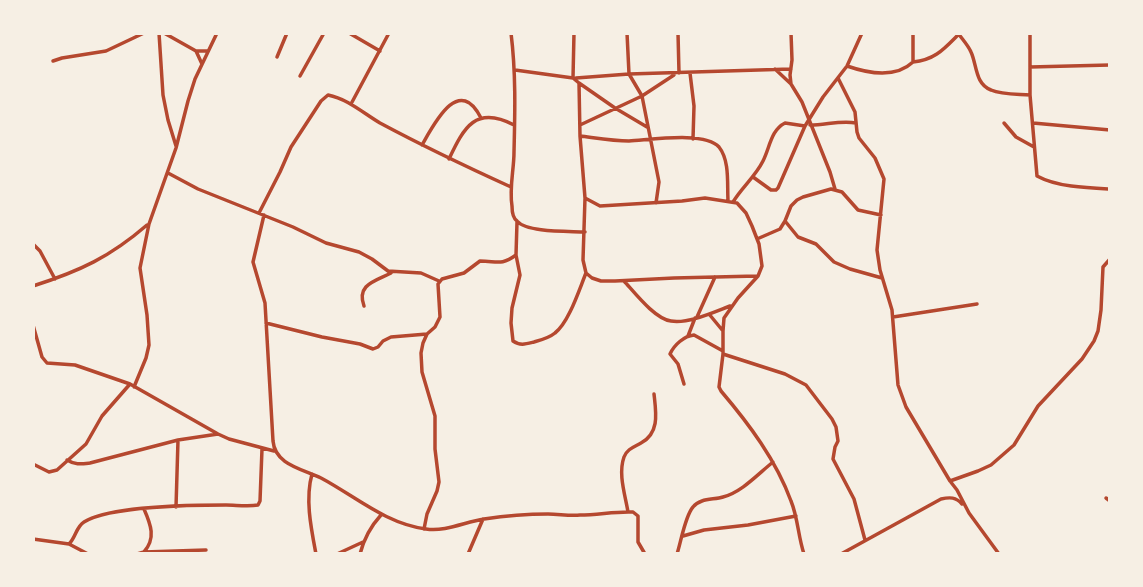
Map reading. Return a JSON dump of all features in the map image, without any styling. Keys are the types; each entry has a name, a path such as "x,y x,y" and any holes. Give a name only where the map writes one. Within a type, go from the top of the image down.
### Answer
{"street":[{"path":"54,61 106,51 144,33"},
{"path":"176,148 163,95 162,33 195,51 207,51"},
{"path":"33,464 52,472 86,444 102,416 132,385 146,358 149,345 147,315 140,268 149,224 176,148 188,101 207,51 217,33"},
{"path":"278,57 287,33"},
{"path":"300,76 324,33"},
{"path":"349,33 380,51"},
{"path":"351,104 390,33"},
{"path":"511,33 514,70 511,205 517,222 516,255 520,275 511,323 513,341 523,345 552,336 558,331 586,273 583,260 585,198 573,33"},
{"path":"628,33 629,74 642,96 659,182 656,203"},
{"path":"678,33 678,74"},
{"path":"791,33 791,85"},
{"path":"754,177 771,190 776,190 808,120 847,66 862,33"},
{"path":"913,33 913,62"},
{"path":"1030,33 1030,95 1038,177 1084,188 1110,189"},
{"path":"847,66 876,74 908,67 913,62 928,60 936,55 958,34 971,51 982,84 995,92 1030,95"},
{"path":"195,51 202,64"},
{"path":"1030,67 1110,65"},
{"path":"775,69 791,85 802,102 808,120"},
{"path":"514,70 576,80 629,74 791,69"},
{"path":"690,73 694,106 693,139"},
{"path":"580,125 642,96 678,74"},
{"path":"838,78 852,102 859,138 875,158 884,179 877,250 892,310 896,374 901,396 969,513"},
{"path":"576,80 647,127"},
{"path":"274,450 264,295 253,262 261,214 291,147 324,97 332,96 351,104 422,145 511,187"},
{"path":"422,145 436,120 452,103 470,102 481,118"},
{"path":"449,159 462,131 471,123 481,118 499,118 514,125"},
{"path":"1004,122 1016,137 1034,147"},
{"path":"730,201 754,177 776,130 785,123 856,123"},
{"path":"1032,123 1110,130"},
{"path":"807,125 830,172 835,189"},
{"path":"580,136 627,141 693,139 713,142 724,156 730,201"},
{"path":"168,173 198,189 326,243 359,252 393,272"},
{"path":"757,239 778,231 791,205 797,200 831,189 845,195 858,210 881,215"},
{"path":"585,198 600,205 705,198 730,201 740,206 746,214 757,239 762,266 758,276 724,318 720,389 773,462 791,500 804,554"},
{"path":"785,221 798,237 816,244 834,262 850,270 883,279"},
{"path":"517,222 534,228 585,232"},
{"path":"33,286 99,260 125,245 149,224"},
{"path":"33,244 40,251 55,279"},
{"path":"365,306 362,292 366,286 393,272 421,273 439,281 464,273 480,261 501,263 516,255"},
{"path":"950,481 985,468 1014,445 1038,405 1082,359 1098,331 1103,267 1110,259"},
{"path":"586,273 601,281 624,282 758,276"},
{"path":"684,384 678,364 670,353 688,336 715,277"},
{"path":"424,529 427,514 439,487 435,416 421,363 423,343 440,317 439,281"},
{"path":"624,282 654,312 668,321 696,318 732,306"},
{"path":"892,317 977,304"},
{"path":"709,314 723,331"},
{"path":"266,323 373,349 391,337 428,334"},
{"path":"33,325 42,358 47,363 75,365 132,385 218,434 262,449 274,450 284,460 336,486 381,514 424,529 447,528 483,519 545,514 633,512 638,516 638,542 645,554"},
{"path":"688,336 697,335 723,352 785,374 806,385 836,427 838,441 833,459 854,499 865,540"},
{"path":"628,512 621,474 622,463 631,447 651,436 655,427 654,394"},
{"path":"67,460 79,465 178,440 218,434"},
{"path":"176,507 178,440"},
{"path":"69,544 80,525 111,513 176,507 258,505 262,449"},
{"path":"677,554 691,510 696,504 727,496 773,462"},
{"path":"312,474 308,497 316,554"},
{"path":"841,554 941,499 951,497 957,499 969,513 999,554"},
{"path":"144,552 149,546 152,533 145,509"},
{"path":"360,554 363,542 381,514"},
{"path":"683,536 704,530 796,516"},
{"path":"468,554 483,519"},
{"path":"33,539 69,544 88,554"},
{"path":"337,554 363,542"},
{"path":"136,554 206,550"}]}
